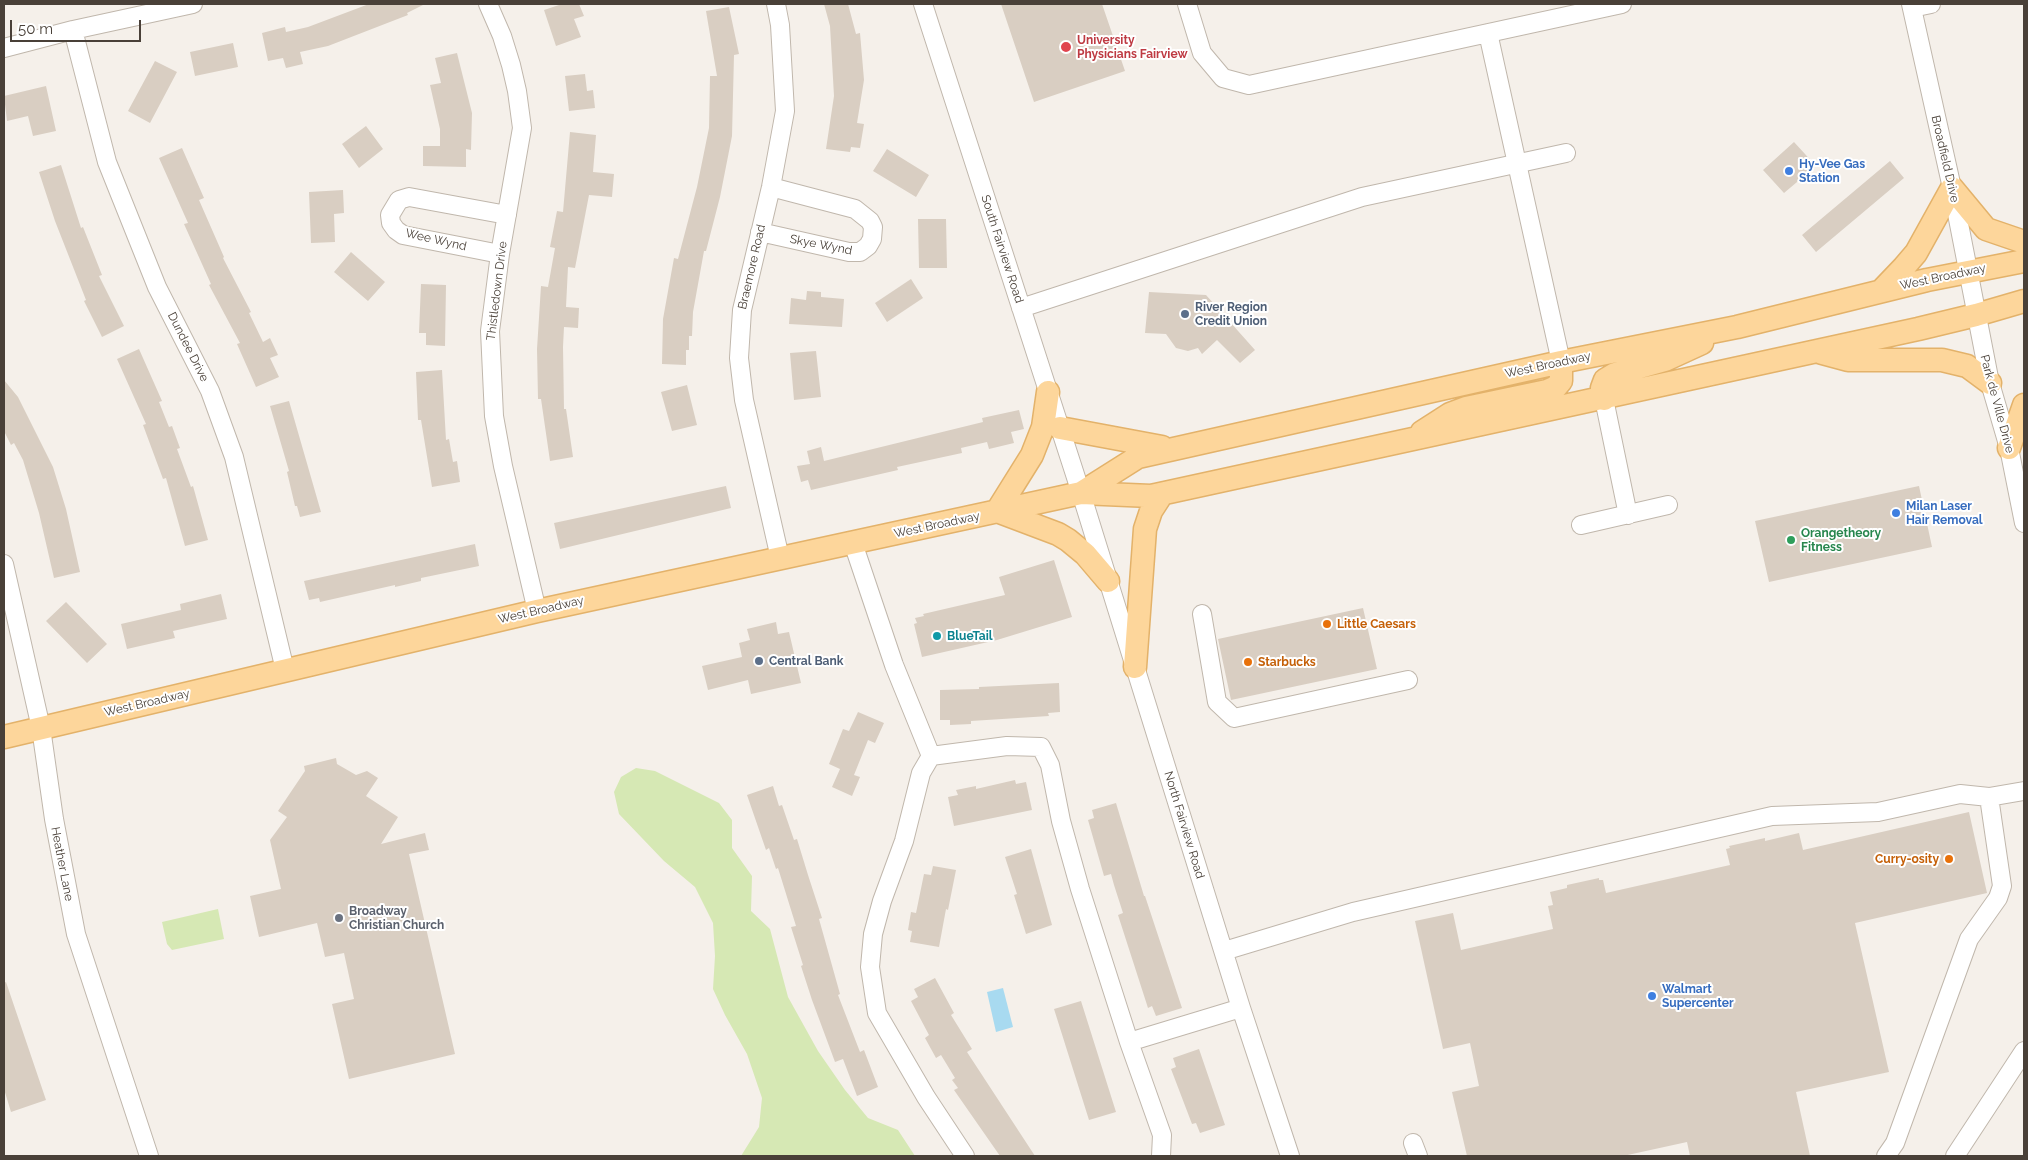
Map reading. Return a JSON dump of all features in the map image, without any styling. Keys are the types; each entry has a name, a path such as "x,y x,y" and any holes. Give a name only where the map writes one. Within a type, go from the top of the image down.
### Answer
{"main road":[{"path":"1882,290 1916,253 1952,188 1986,229 2024,242"},
{"name":"West Broadway","path":"1081,493 1138,457 1561,362 1737,327 1882,290 2024,261"},
{"path":"1976,315 1993,302 2024,290"},
{"name":"West Broadway","path":"4,737 538,611 997,511 1081,493 1151,496 1162,494 1816,352 1976,315 2024,301"},
{"path":"1604,399 1602,388 1605,380 1614,374 1665,360 1737,327"},
{"path":"1816,352 1848,360 1942,360 1967,366 1990,383"},
{"path":"1410,440 1450,414 1466,408 1547,391 1556,387 1561,381 1561,362"},
{"path":"1048,392 1043,427 1032,455 997,511 1058,534 1068,540 1085,554 1108,582"},
{"path":"2009,448 2024,406"},
{"path":"1060,428 1172,449"},
{"path":"1135,667 1145,529 1151,511 1162,494"}],"street":[{"path":"4,48 73,30 193,4"},
{"name":"Thistledown Drive","path":"488,4 502,36 511,66 517,91 522,128 500,254 490,331 494,416 538,611"},
{"name":"Braemore Road","path":"776,4 780,26 785,111 771,187 742,310 739,358 744,400 780,558"},
{"name":"South Fairview Road","path":"923,4 1081,493"},
{"path":"1187,4 1202,53 1223,78 1249,85 1622,4"},
{"path":"1912,6 1931,4"},
{"name":"Broadfield Drive","path":"1912,6 1952,188 1976,315"},
{"name":"Dundee Drive","path":"73,30 107,162 158,287 210,391 234,457 285,670"},
{"path":"1488,33 1561,362"},
{"path":"1021,308 1362,197 1566,153"},
{"name":"Skye Wynd","path":"760,232 849,252 860,252 872,240 873,227 870,221 855,209 771,187"},
{"name":"Wee Wynd","path":"500,254 403,235 396,230 391,222 390,215 399,200 409,197 507,216"},
{"name":"Park de Ville Drive","path":"1976,315 1990,383 2009,448 2024,523"},
{"path":"1604,399 1628,515"},
{"name":"North Fairview Road","path":"1081,493 1241,1008 1290,1156"},
{"path":"1581,526 1668,505"},
{"path":"854,543 894,665 930,756 921,773 904,841 882,901 873,934 870,967 877,1013 926,1097 965,1156"},
{"name":"Heather Lane","path":"4,564 40,728 54,819 76,934 149,1156"},
{"path":"1202,614 1217,702 1234,718 1408,680"},
{"path":"930,756 1007,746 1041,747 1050,765 1061,821 1080,889 1129,1042 1162,1135 1162,1156"},
{"path":"1224,951 1362,909 1772,816 1878,812 1960,794 1989,797 2024,790"},
{"path":"1886,1156 1895,1143 1968,939 1998,898 2002,886 1989,797"},
{"path":"1129,1042 1241,1008"},
{"path":"1955,1156 2024,1051"}],"green space":[{"path":"636,768 655,771 719,803 732,820 732,848 752,876 751,911 770,929 788,997 818,1051 845,1090 868,1118 898,1130 915,1156 741,1156 759,1127 762,1098 747,1054 713,989 715,956 713,923 695,887 664,861 619,814 614,792 621,777"},
{"path":"218,909 224,939 172,950 167,944 162,922"}],"water":[{"path":"1003,988 1013,1027 996,1032 987,992"}],"building":[{"path":"369,4 425,4 407,13 408,15 328,46 300,52 303,64 286,68 283,58 268,61 262,33 285,27 286,32 308,27"},
{"path":"562,4 579,4 584,16 574,19 581,37 556,46 544,10"},
{"path":"824,4 848,4 856,34 860,33 864,80 857,123 864,124 860,148 851,147 850,152 826,149 834,96 830,26"},
{"name":"University Physicians Fairview","path":"1001,4 1102,4 1125,71 1034,102"},
{"path":"729,7 739,54 734,55 732,136 720,197 706,251 704,251 693,312 692,336 689,336 689,350 686,350 686,365 662,364 663,319 674,258 678,259 697,187 709,128 710,76 717,76 706,11"},
{"path":"233,43 238,67 195,76 190,52"},
{"path":"457,53 472,113 471,150 466,149 466,167 423,166 423,146 440,146 440,129 430,85 441,83 435,58"},
{"path":"155,61 177,72 150,123 128,111"},
{"path":"585,74 587,91 593,90 595,108 569,111 565,76"},
{"path":"46,86 56,131 33,136 28,116 7,121 4,96"},
{"path":"366,126 383,149 359,168 342,144"},
{"path":"570,132 596,135 593,172 614,174 612,197 589,195 575,268 568,267 566,307 579,308 578,328 564,327 563,347 564,409 566,409 573,457 550,461 541,399 538,399 537,349 541,286 548,287 555,248 550,247 557,211 563,212"},
{"path":"1794,142 1816,166 1784,193 1763,170"},
{"path":"182,148 204,198 199,200 223,258 251,312 249,313 263,342 270,338 278,355 270,358 279,377 256,387 237,344 240,343 209,285 211,284 184,224 188,223 159,158"},
{"path":"887,149 929,175 916,197 873,171"},
{"name":"Hy-Vee Gas Station","path":"1890,161 1904,178 1816,252 1802,235"},
{"path":"61,165 81,228 83,227 102,275 99,276 124,326 102,337 84,301 86,300 55,221 39,172"},
{"path":"343,190 344,213 334,214 335,242 311,243 309,192"},
{"path":"918,219 946,219 947,268 919,268"},
{"path":"351,252 385,282 368,301 334,272"},
{"path":"911,279 923,298 887,322 875,303"},
{"path":"421,284 446,285 445,346 426,345 426,333 419,333"},
{"path":"807,291 821,292 821,297 844,299 842,327 789,324 791,298 806,300"},
{"name":"River Region Credit Union","path":"1149,292 1206,295 1255,350 1240,363 1217,340 1202,354 1198,348 1188,351 1176,348 1166,334 1145,333"},
{"path":"139,349 162,401 159,402 169,427 172,426 180,448 177,449 191,487 193,486 208,540 185,546 166,478 163,479 143,425 146,424 117,359"},
{"path":"816,351 821,397 794,400 790,353"},
{"path":"442,370 446,440 449,439 453,462 457,461 460,482 432,487 421,420 418,420 416,372"},
{"path":"4,380 18,397 53,467 66,509 80,572 54,578 39,513 23,460 14,443 11,445 4,431"},
{"path":"687,385 697,425 672,431 661,392"},
{"path":"289,401 321,512 300,517 297,506 295,506 287,472 289,471 270,406"},
{"path":"1019,410 1024,429 1011,432 1014,443 989,449 987,442 961,448 962,453 897,467 898,470 811,490 808,480 801,482 797,466 810,464 807,451 821,447 824,461 983,422 982,418"},
{"path":"726,486 731,508 560,549 554,523"},
{"path":"1919,486 1932,547 1769,582 1755,521"},
{"path":"475,544 479,566 421,578 421,581 395,587 395,585 320,602 319,598 309,600 304,581"},
{"path":"1054,560 1072,617 997,640 922,657 914,624 917,623 915,618 924,616 923,614 1005,595 999,577"},
{"path":"221,594 227,619 173,631 175,638 127,649 121,624 181,610 180,604"},
{"path":"66,602 107,644 87,663 46,621"},
{"path":"1363,608 1377,669 1231,700 1218,639"},
{"name":"Central Bank","path":"776,622 778,634 789,632 801,683 751,694 748,680 708,690 702,666 742,657 739,643 750,640 747,629"},
{"path":"1059,683 1060,712 1048,713 1049,716 971,721 971,724 950,725 950,720 940,720 940,690"},
{"path":"858,712 884,723 875,743 868,740 854,775 860,777 852,796 832,787 840,769 829,764 843,729 849,731"},
{"name":"Broadway Christian Church","path":"336,758 337,764 356,775 367,771 378,778 366,796 398,817 381,844 425,833 429,850 409,854 455,1054 349,1079 332,1004 354,999 344,953 325,957 317,923 259,937 250,896 281,889 270,840 287,817 278,811 305,771 304,766"},
{"path":"1015,780 1016,784 1026,782 1032,810 954,826 948,797 958,795 956,790 976,786 976,789"},
{"path":"773,786 779,806 782,805 794,840 797,839 822,918 819,919 840,994 838,995 860,1052 864,1050 878,1087 857,1096 843,1059 835,1062 812,1000 791,927 796,926 778,868 776,869 769,848 766,850 747,795"},
{"path":"1116,803 1144,896 1182,1008 1156,1016 1152,1006 1148,1008 1118,915 1123,913 1111,874 1104,876 1088,820 1094,818 1092,810"},
{"name":"Walmart Supercenter","path":"1969,812 1987,893 1855,923 1889,1072 1796,1092 1810,1156 1690,1156 1687,1142 1623,1156 1467,1156 1452,1092 1479,1086 1470,1043 1443,1049 1415,921 1453,913 1461,950 1553,929 1548,906 1553,905 1550,892 1567,888 1567,885 1599,878 1599,880 1603,880 1606,893 1730,865 1726,849 1730,848 1729,846 1765,838 1765,841 1799,833 1803,850"},
{"path":"1031,849 1052,925 1026,934 1014,895 1017,894 1005,857"},
{"path":"933,866 956,870 939,947 910,942 912,931 908,930 911,912 916,913 924,874 931,875"},
{"path":"935,978 954,1013 951,1015 972,1049 967,1052 1035,1156 1000,1156 954,1090 958,1088 952,1080 955,1078 941,1055 936,1058 925,1038 929,1035 911,1001 918,997 914,989"},
{"path":"6,982 46,1100 11,1112 4,1089 4,983"},
{"path":"1081,1001 1116,1112 1089,1120 1054,1009"},
{"path":"1199,1049 1225,1125 1200,1133 1196,1123 1192,1124 1171,1069 1176,1067 1173,1058"}],"place":[{"name":"University Physicians Fairview","path":"1066,47"},
{"name":"Hy-Vee Gas Station","path":"1789,171"},
{"name":"River Region Credit Union","path":"1185,314"},
{"name":"Milan Laser Hair Removal","path":"1896,513"},
{"name":"Orangetheory Fitness","path":"1791,540"},
{"name":"Little Caesars","path":"1327,624"},
{"name":"BlueTail","path":"937,636"},
{"name":"Central Bank","path":"759,661"},
{"name":"Starbucks","path":"1248,662"},
{"name":"Curry-osity","path":"1949,859"},
{"name":"Broadway Christian Church","path":"339,918"},
{"name":"Walmart Supercenter","path":"1652,996"}]}
